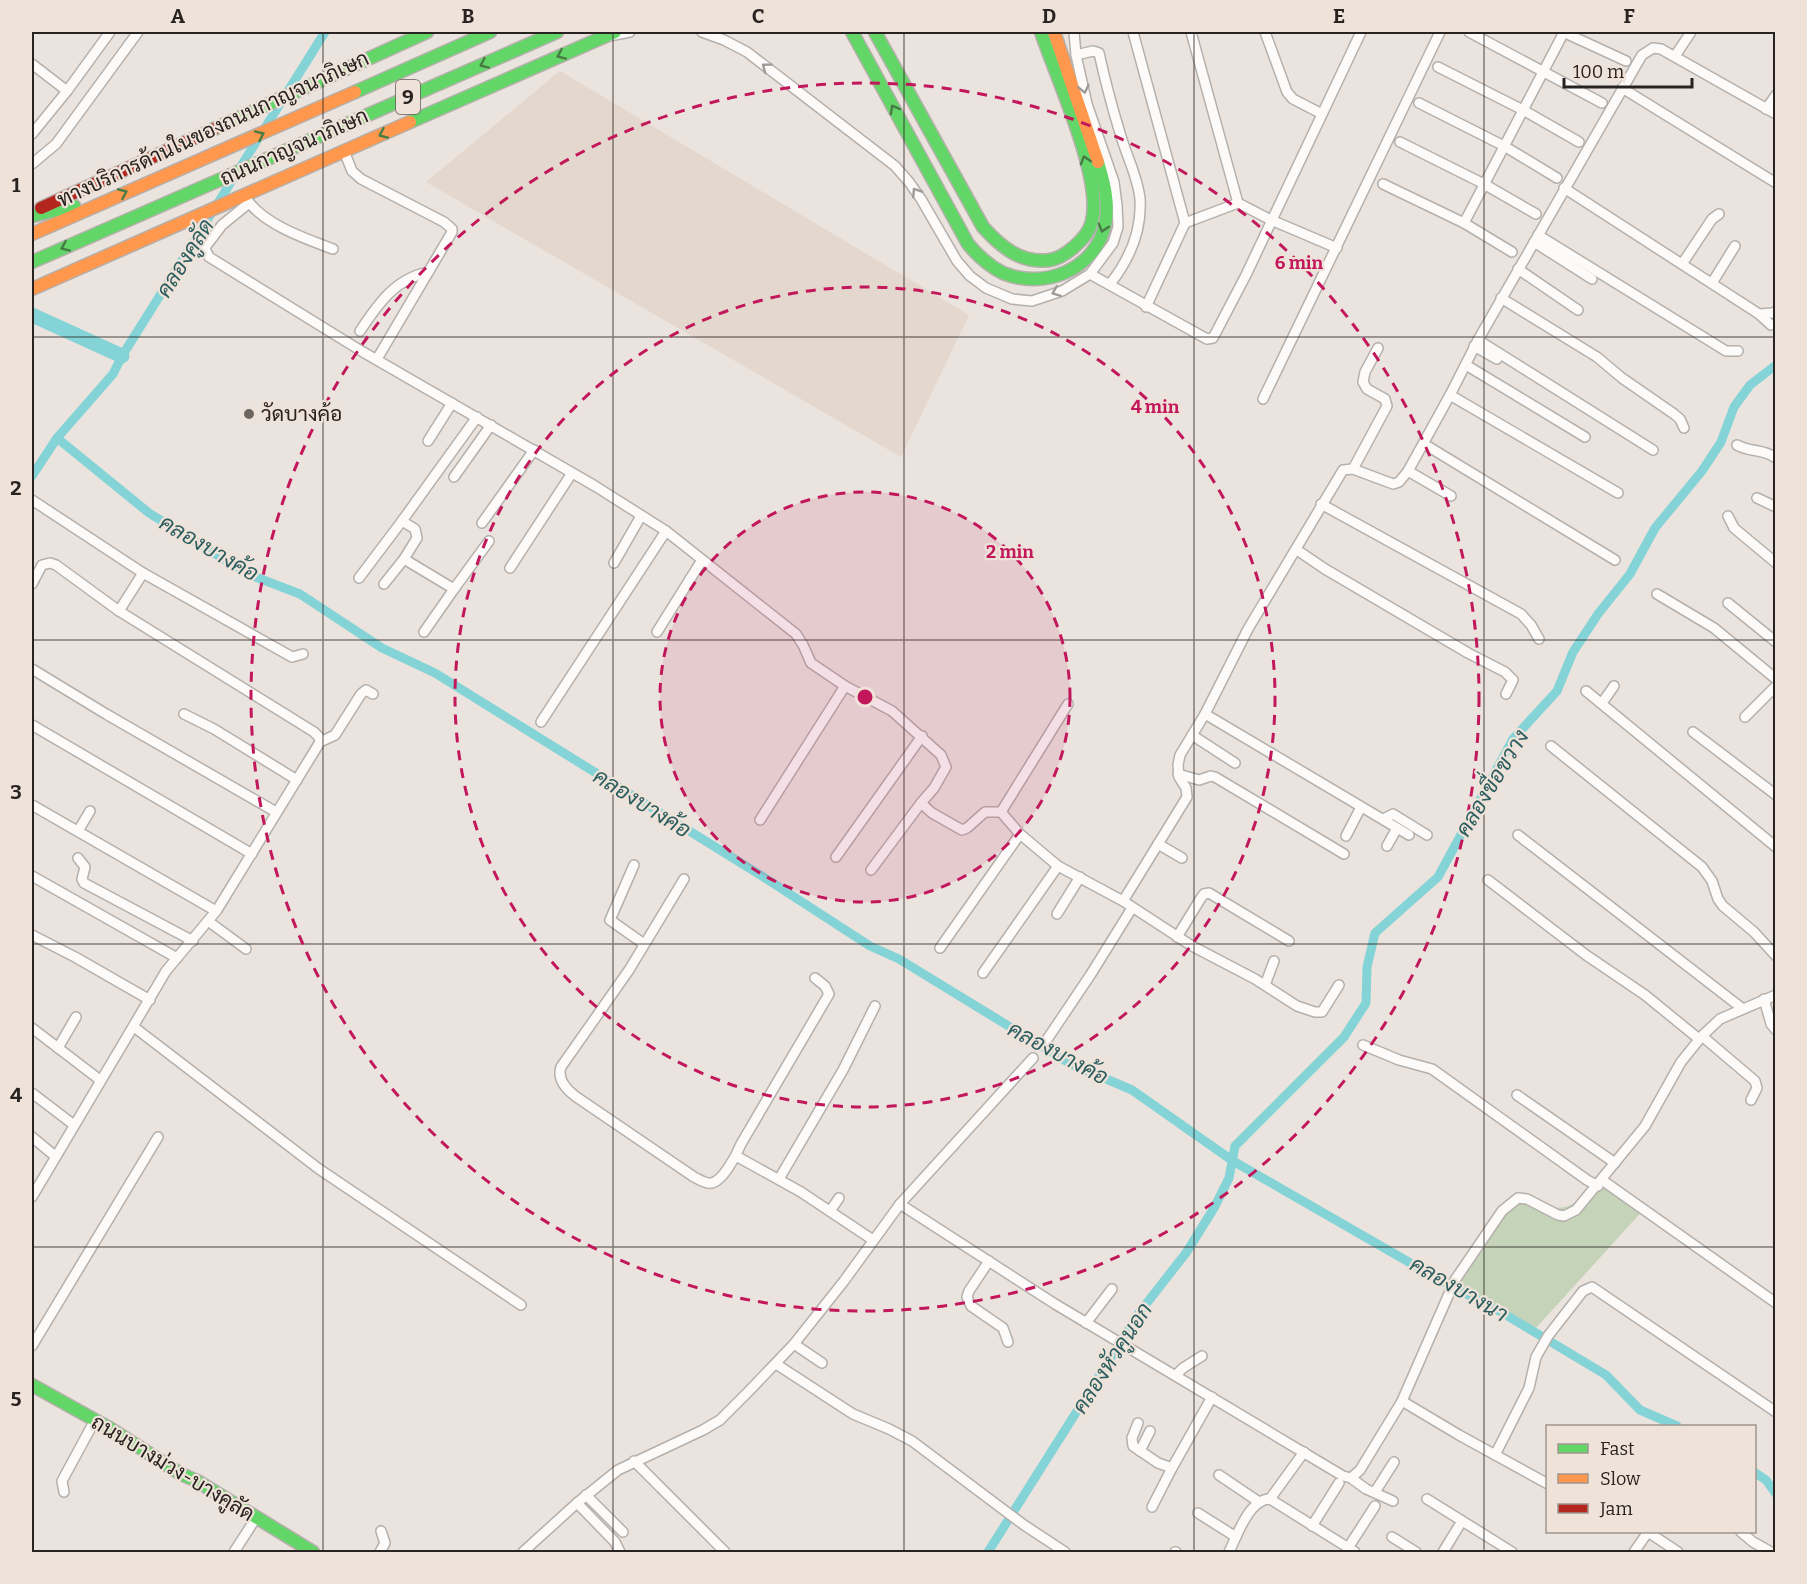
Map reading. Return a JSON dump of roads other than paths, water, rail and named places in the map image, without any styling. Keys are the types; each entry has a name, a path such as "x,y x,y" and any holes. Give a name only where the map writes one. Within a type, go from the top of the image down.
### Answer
{"main road":[{"name":"ทางบริการด้านในของถนนกาญจนาภิเษก","path":"32,214 428,32"},
{"name":"ถนนกาญจนาภิเษก","path":"32,234 490,32"},
{"name":"ถนนกาญจนาภิเษก","path":"32,262 556,32"},
{"path":"32,288 202,214 242,200 344,151 615,32"},
{"path":"852,32 968,244 978,257 1000,272 1021,279 1052,278 1063,275 1083,262 1099,241 1107,214 1107,199 1101,171 1054,32"},
{"path":"875,32 983,227 995,241 1018,257 1047,260 1057,259 1082,239 1092,219 1093,194 1087,164 1041,32"},
{"path":"32,214 83,203 95,205"},
{"name":"ถนนบางม่วง-บางคูลัด","path":"32,1385 95,1420 180,1474 197,1481 313,1552"}],"street":[{"path":"32,164 56,144 138,32"},
{"path":"601,38 630,32"},
{"path":"702,32 747,52 895,166 921,199 957,261 970,276 986,288 1012,299 1032,301 1062,291 1090,274 1113,243 1118,227 1114,182 1087,104 1076,55 1074,32"},
{"path":"1133,32 1185,223 1146,307"},
{"path":"1191,32 1239,203 1271,220 1337,248"},
{"path":"1264,32 1287,92 1293,99 1322,114"},
{"path":"1090,274 1207,339 1213,338 1246,275 1361,32"},
{"path":"1263,399 1440,32"},
{"path":"1470,32 1602,103"},
{"path":"1464,223 1564,32 1626,61"},
{"path":"1675,56 1691,32"},
{"path":"32,134 67,91 106,33"},
{"path":"1123,901 1187,797 1178,774 1180,755 1205,714 1248,629 1297,550 1321,504 1341,472 1353,469 1393,484 1399,482 1408,471 1501,298 1642,55 1649,50 1661,49 1776,114"},
{"path":"1076,55 1093,51 1099,53 1120,135 1140,199 1138,226 1132,248 1124,267 1110,284"},
{"path":"32,64 67,91"},
{"path":"1438,67 1524,110 1579,142"},
{"path":"1622,88 1776,183"},
{"path":"1766,109 1776,95"},
{"path":"1419,103 1504,146 1557,178"},
{"path":"1400,142 1484,184 1536,214"},
{"path":"344,151 352,171 360,179 444,222 452,229 450,237 377,359"},
{"path":"1383,184 1464,223 1512,252"},
{"path":"1564,188 1759,314 1771,325"},
{"path":"333,249 293,234 242,200 204,249 209,256 377,359 534,450 666,531 788,627 803,645 811,663 844,686 892,711 922,736 941,754 946,767 934,788 872,870"},
{"path":"1185,223 1239,203"},
{"path":"1683,264 1712,219 1719,214"},
{"path":"1536,238 1592,279"},
{"path":"1536,238 1726,351 1737,351"},
{"path":"1712,283 1735,246"},
{"path":"1518,269 1578,310"},
{"path":"360,331 385,295 414,276 428,272"},
{"path":"1501,298 1606,364 1622,378 1674,414 1680,419 1683,428"},
{"path":"1759,314 1776,311"},
{"path":"1476,343 1578,409"},
{"path":"1476,343 1653,450"},
{"path":"1353,469 1387,406 1385,399 1367,389 1363,382 1365,372 1378,348"},
{"path":"1466,365 1585,437"},
{"path":"1450,395 1618,493"},
{"path":"428,441 452,403"},
{"path":"359,579 477,417"},
{"path":"454,477 491,425"},
{"path":"1424,444 1615,560"},
{"path":"1737,445 1750,451 1767,452 1776,458"},
{"path":"482,523 534,450"},
{"path":"1408,471 1451,496"},
{"path":"510,568 572,473"},
{"path":"1757,498 1776,507"},
{"path":"32,500 143,573 292,657 303,654"},
{"path":"1321,504 1521,614 1539,639"},
{"path":"614,563 641,516"},
{"path":"1728,516 1734,528 1776,563"},
{"path":"384,584 404,559 418,536 411,526 402,521"},
{"path":"541,722 666,531"},
{"path":"424,632 489,541"},
{"path":"1297,550 1325,569 1468,653 1505,672 1513,680 1506,694"},
{"path":"404,559 454,589"},
{"path":"657,632 702,561"},
{"path":"32,584 42,565 50,562 119,611 314,732 320,742"},
{"path":"119,611 143,573"},
{"path":"1657,594 1714,628 1776,679"},
{"path":"1728,603 1776,642"},
{"path":"32,669 276,812"},
{"path":"760,820 844,686"},
{"path":"1602,703 1614,686"},
{"path":"1745,717 1776,686"},
{"path":"32,1197 166,971 216,911 320,742 335,735 361,694 366,690 372,694"},
{"path":"1587,691 1776,847"},
{"path":"1000,812 1068,704"},
{"path":"183,714 214,729 297,780"},
{"path":"1205,714 1409,834"},
{"path":"32,725 252,854"},
{"path":"1693,732 1775,793"},
{"path":"1192,735 1235,763"},
{"path":"836,857 922,736"},
{"path":"1551,746 1702,867 1712,881 1723,906 1754,932 1776,956"},
{"path":"1178,774 1199,780 1215,777 1344,855"},
{"path":"921,803 932,813 962,830 968,828 985,812 1000,812 1020,834 1058,866 1123,901 1178,937 1265,985 1297,1006 1319,1013 1324,1010 1339,985"},
{"path":"32,805 216,911"},
{"path":"1346,836 1361,807"},
{"path":"78,831 90,811"},
{"path":"1383,819 1393,814 1427,835"},
{"path":"1387,846 1397,828"},
{"path":"940,948 1020,834"},
{"path":"1518,834 1743,1009"},
{"path":"1158,844 1182,858"},
{"path":"78,858 84,867 82,879 84,883 193,941"},
{"path":"634,865 610,920 644,944"},
{"path":"983,973 1058,866"},
{"path":"32,876 177,958"},
{"path":"1057,914 1080,877"},
{"path":"684,879 644,944 561,1067 560,1077 568,1091 694,1177 708,1183 720,1177 736,1156 758,1113 830,994 825,986 815,978"},
{"path":"1488,880 1587,955 1645,995 1755,1082 1757,1088 1751,1100"},
{"path":"1178,937 1201,898 1204,894 1209,893 1289,941"},
{"path":"1044,1044 1132,908"},
{"path":"208,921 246,949"},
{"path":"32,935 150,1000"},
{"path":"1265,985 1274,961"},
{"path":"1351,1478 1360,1470 1402,1401 1455,1280 1502,1211 1518,1198 1527,1199 1550,1212 1563,1216 1576,1210 1645,1126 1681,1062 1700,1037 1720,1019 1776,995"},
{"path":"1764,999 1771,1024 1776,1030"},
{"path":"779,1179 843,1070 875,1006"},
{"path":"58,1048 76,1017"},
{"path":"134,1027 319,1169 521,1305"},
{"path":"32,1028 100,1080"},
{"path":"1363,1045 1398,1060 1432,1069 1776,1303"},
{"path":"523,1552 586,1495 618,1470 720,1420 794,1344 844,1281 900,1204 1033,1058"},
{"path":"32,1093 74,1125"},
{"path":"1517,1095 1615,1163"},
{"path":"32,1137 56,1156"},
{"path":"32,1346 158,1137"},
{"path":"736,1156 779,1179 873,1240"},
{"path":"830,1211 839,1198"},
{"path":"900,1204 1086,1323 1342,1476 1351,1478 1366,1489 1393,1501"},
{"path":"989,1261 967,1297 971,1306 1003,1328 1008,1342"},
{"path":"1495,1455 1529,1388 1536,1357 1548,1336 1583,1291 1592,1287 1776,1412"},
{"path":"1086,1323 1112,1289"},
{"path":"794,1344 822,1363"},
{"path":"1176,1376 1183,1368 1202,1356"},
{"path":"776,1364 854,1414 912,1441 1024,1525 1065,1552"},
{"path":"1152,1507 1212,1397"},
{"path":"1402,1401 1546,1483"},
{"path":"64,1492 62,1481 95,1420"},
{"path":"1138,1423 1131,1443 1140,1451 1172,1468"},
{"path":"1140,1451 1150,1431"},
{"path":"1229,1552 1245,1520 1258,1502 1270,1499 1304,1452"},
{"path":"634,1461 725,1552"},
{"path":"1375,1492 1394,1462"},
{"path":"1219,1475 1258,1502"},
{"path":"1312,1526 1339,1483"},
{"path":"586,1495 623,1532"},
{"path":"1270,1499 1352,1550 1375,1506"},
{"path":"1427,1499 1512,1552"},
{"path":"577,1503 617,1545 620,1552"},
{"path":"1198,1513 1236,1537"},
{"path":"234,1552 256,1518"},
{"path":"1443,1552 1462,1521"},
{"path":"380,1552 385,1543 381,1531"},
{"path":"1634,1552 1647,1533"},
{"path":"1650,1533 1678,1552"},
{"path":"1742,1533 1771,1552"},
{"path":"1392,1537 1416,1552"}],"waterway":[{"name":"คลองคูลัด","path":"32,476 57,438 113,374 122,356 325,32"},
{"name":"คลองบางค้อ","path":"32,315 122,356"},
{"name":"คลองขื่อขวาง","path":"988,1552 1139,1313 1186,1253 1214,1208 1229,1178 1235,1146 1344,1037 1366,1003 1367,967 1375,933 1438,877 1513,739 1557,691 1573,652 1598,614 1630,574 1655,528 1702,471 1721,442 1734,407 1750,385 1776,365"},
{"name":"คลองบางค้อ","path":"57,438 149,513 248,574 300,594 382,648 435,673 870,946 899,959 1069,1063 1132,1090 1233,1161 1440,1280 1501,1312 1606,1375 1640,1410 1675,1425"},
{"name":"คลองบางนา","path":"1756,1473 1766,1480 1776,1494"}],"place":[{"name":"วัดบางค้อ","path":"249,414"}],"water label":[{"name":"คลองหัวคูนอก","path":"1112,1358"}]}
